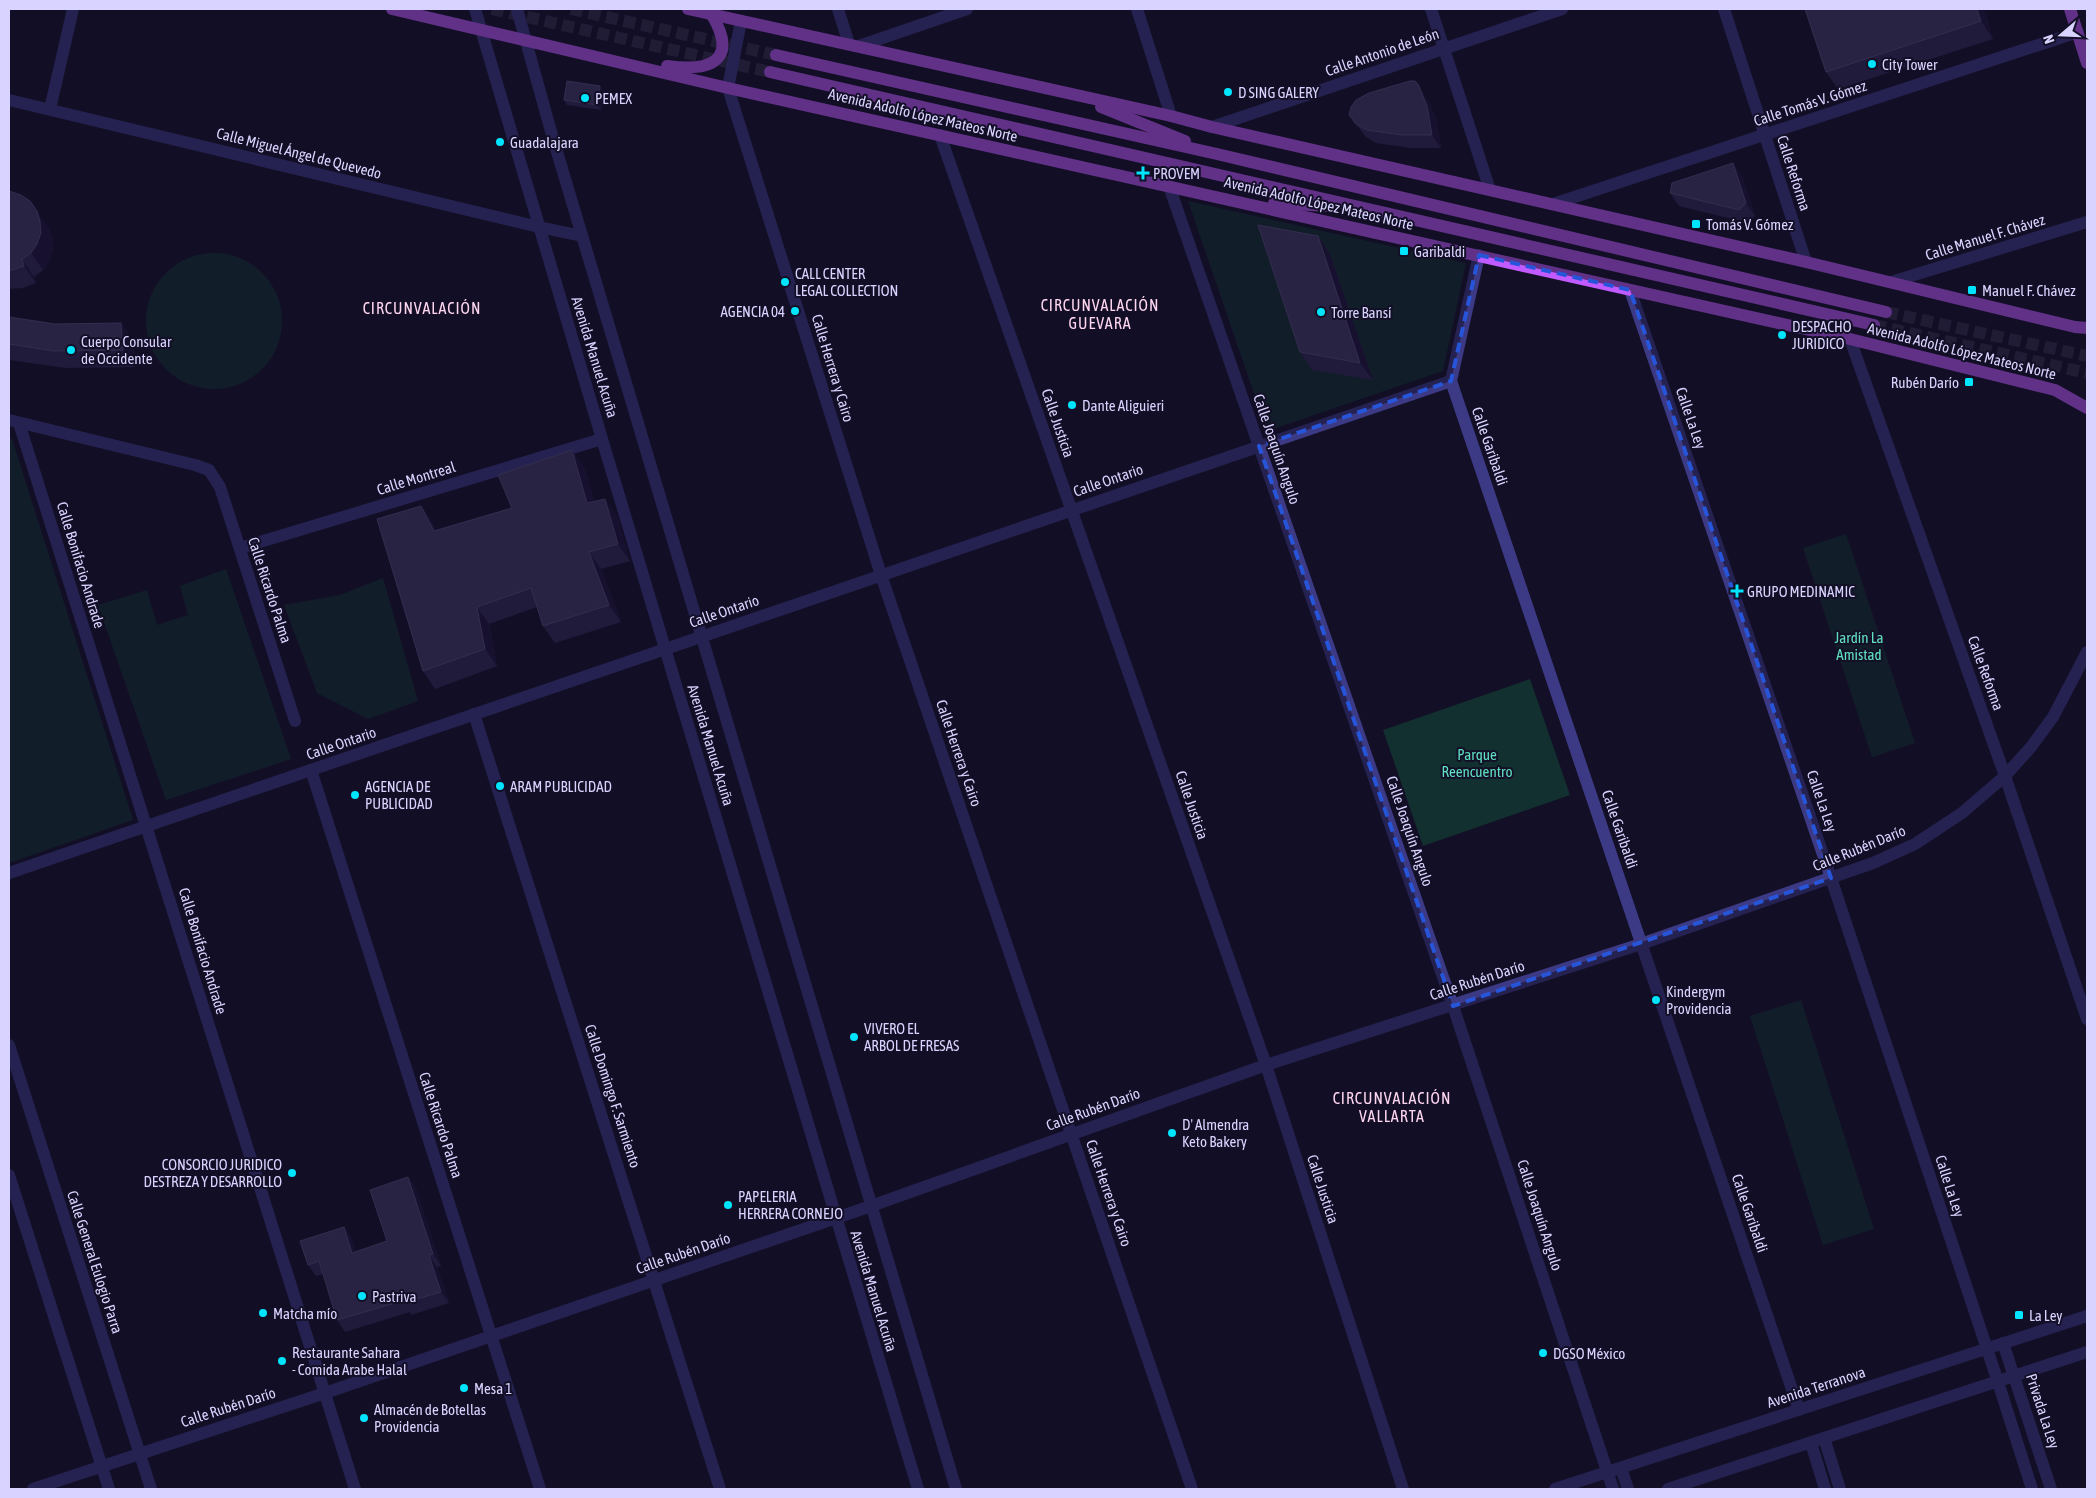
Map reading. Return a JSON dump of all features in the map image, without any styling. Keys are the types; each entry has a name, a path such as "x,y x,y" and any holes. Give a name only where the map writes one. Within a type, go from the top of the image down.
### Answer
{"main road":[{"name":"Avenida Adolfo López Mateos Norte","path":"392,9 728,88 1850,339 2055,390 2087,408"},
{"path":"688,9 1170,116 1806,262 2075,327 2087,328"},
{"path":"2070,9 2087,63"},
{"path":"645,68 662,65 689,69 702,67 715,61 722,50 723,38 712,14"},
{"name":"Avenida Adolfo López Mateos Norte","path":"776,55 1217,154 1886,312"},
{"name":"Avenida Adolfo López Mateos Norte","path":"770,72 1874,325"},
{"path":"1072,94 1217,154"},
{"path":"1236,201 1365,208"}],"street":[{"path":"50,109 73,9"},
{"name":"Avenida Manuel Acuña","path":"475,9 835,1218 918,1489"},
{"name":"Avenida Manuel Acuña","path":"517,9 582,236 956,1489"},
{"path":"838,9 854,45 967,9"},
{"path":"1137,9 1170,116"},
{"path":"1430,9 1490,190"},
{"name":"Calle Antonio de León","path":"1212,127 1562,9"},
{"name":"Calle Reforma","path":"1724,9 1806,262"},
{"name":"Calle Herrera y Cairo","path":"741,21 728,88 881,575 1192,1489"},
{"name":"Calle Tomás V. Gómez","path":"1553,204 2078,32"},
{"name":"Calle Miguel Ángel de Quevedo","path":"9,100 582,236"},
{"name":"Calle Justicia","path":"940,135 1266,1065 1403,1489"},
{"name":"Calle Joaquín Angulo","path":"1169,186 1453,1006 1614,1489"},
{"name":"Calle Manuel F. Chávez","path":"1891,282 2087,222"},
{"path":"1451,381 1479,255"},
{"name":"Calle La Ley","path":"1630,290 1831,878 1998,1382"},
{"name":"Calle Reforma","path":"1850,339 2005,776 2087,1019"},
{"name":"Calle Ontario","path":"9,873 1451,381"},
{"name":"Calle Garibaldi","path":"1451,381 1800,1410"},
{"name":"Calle Ricardo Palma","path":"14,422 195,465 209,470 220,487 295,721"},
{"name":"Calle Bonifacio Andrade","path":"14,422 147,827 355,1489"},
{"name":"Calle Montreal","path":"240,548 602,439"},
{"name":"Calle Rubén Darío","path":"33,1489 492,1336 871,1206 1266,1065 1642,944 1873,863 1915,844 1962,813 2005,776 2031,748 2053,717 2087,652"},
{"name":"Calle Domingo F. Sarmiento","path":"474,714 720,1489"},
{"name":"Calle Ricardo Palma","path":"311,770 540,1489"},
{"name":"Calle General Eulogio Parra","path":"9,1045 151,1489"},
{"path":"9,1175 109,1489"},
{"name":"Avenida Terranova","path":"1555,1489 2087,1316"},
{"name":"Privada La Ley","path":"2003,1343 2051,1489"},
{"path":"1668,1489 2087,1352"},
{"path":"1998,1382 2032,1489"},
{"path":"1824,1438 1840,1489"},
{"path":"1811,1443 1825,1489"},
{"path":"2026,1472 2044,1466"},
{"path":"1621,1468 1628,1489"}],"highlighted area":[{"path":"1479,255 1630,290 1831,878 1453,1006 1259,446 1451,381"}],"green space":[{"path":"1188,201 1466,263 1443,371 1267,431"},
{"path":"214,253 240,258 262,273 277,295 282,321 277,347 262,369 240,384 214,389 188,384 166,369 151,347 146,321 151,295 166,273 188,258"},
{"path":"9,438 12,439 133,820 9,863"},
{"name":"Jardín La Amistad","path":"1846,534 1915,743 1872,757 1803,548"},
{"path":"226,569 291,759 166,800 98,605 147,590 157,625 188,615 180,586"},
{"path":"383,578 418,701 368,719 317,693 284,605 340,595"},
{"name":"Parque Reencuentro","path":"1530,679 1570,795 1423,846 1383,730"},
{"path":"1801,1000 1874,1229 1823,1245 1750,1016"}],"building":[{"name":"City Tower","path":"1805,9 1977,9 1981,21 1826,72"},
{"name":"PEMEX","path":"567,81 600,86 598,105 564,100"},
{"path":"1415,81 1418,84 1427,106 1432,135 1402,135 1367,130 1356,124 1349,115 1351,107 1356,100 1369,93"},
{"path":"1733,163 1746,203 1739,210 1670,193 1672,183"},
{"path":"9,191 21,195 30,201 37,211 41,233 31,253 22,259 24,266 9,271"},
{"name":"Torre Bansí","path":"1258,225 1318,236 1360,363 1300,352"},
{"path":"9,317 55,324 121,323 123,350 54,351 9,344"},
{"path":"572,450 587,503 605,499 618,544 589,552 609,605 543,626 531,588 477,607 485,649 423,671 377,519 421,506 434,531 512,508 498,475"},
{"path":"408,1177 433,1254 429,1255 441,1292 337,1320 319,1261 308,1265 300,1241 344,1227 352,1253 387,1241 370,1190"}],"tunnel":[{"path":"492,9 770,72"},
{"path":"571,9 776,55"},
{"path":"1886,312 2087,356"},
{"path":"1874,325 2087,373"}],"place":[{"name":"City Tower","path":"1872,64"},
{"name":"D SING GALERY","path":"1228,92"},
{"name":"PEMEX","path":"585,98"},
{"name":"Guadalajara","path":"500,142"},
{"name":"PROVEM","path":"1143,173"},
{"name":"Tomás V. Gómez","path":"1696,224"},
{"name":"Garibaldi","path":"1404,251"},
{"name":"CALL CENTER LEGAL COLLECTION","path":"785,282"},
{"name":"Manuel F. Chávez","path":"1972,290"},
{"name":"AGENCIA 04","path":"795,311"},
{"name":"Torre Bansí","path":"1321,312"},
{"name":"DESPACHO JURIDICO","path":"1782,335"},
{"name":"Cuerpo Consular de Occidente","path":"71,350"},
{"name":"Rubén Darío","path":"1969,382"},
{"name":"Dante Aliguieri","path":"1072,405"},
{"name":"GRUPO MEDINAMIC","path":"1737,591"},
{"name":"ARAM PUBLICIDAD","path":"500,786"},
{"name":"AGENCIA DE PUBLICIDAD","path":"355,795"},
{"name":"Kindergym Providencia","path":"1656,1000"},
{"name":"VIVERO EL ARBOL DE FRESAS","path":"854,1037"},
{"name":"D' Almendra Keto Bakery","path":"1172,1133"},
{"name":"CONSORCIO JURIDICO DESTREZA Y DESARROLLO","path":"292,1173"},
{"name":"PAPELERIA HERRERA CORNEJO","path":"728,1205"},
{"name":"Pastriva","path":"362,1296"},
{"name":"Matcha mío","path":"263,1313"},
{"name":"La Ley","path":"2019,1315"},
{"name":"DGSO México","path":"1543,1353"},
{"name":"Restaurante Sahara - Comida Arabe Halal","path":"282,1361"},
{"name":"Mesa 1","path":"464,1388"},
{"name":"Almacén de Botellas Providencia","path":"364,1418"}],"district":[{"name":"CIRCUNVALACIÓN","path":"422,308"},
{"name":"CIRCUNVALACIÓN GUEVARA","path":"1100,314"},
{"name":"CIRCUNVALACIÓN VALLARTA","path":"1392,1107"}]}
